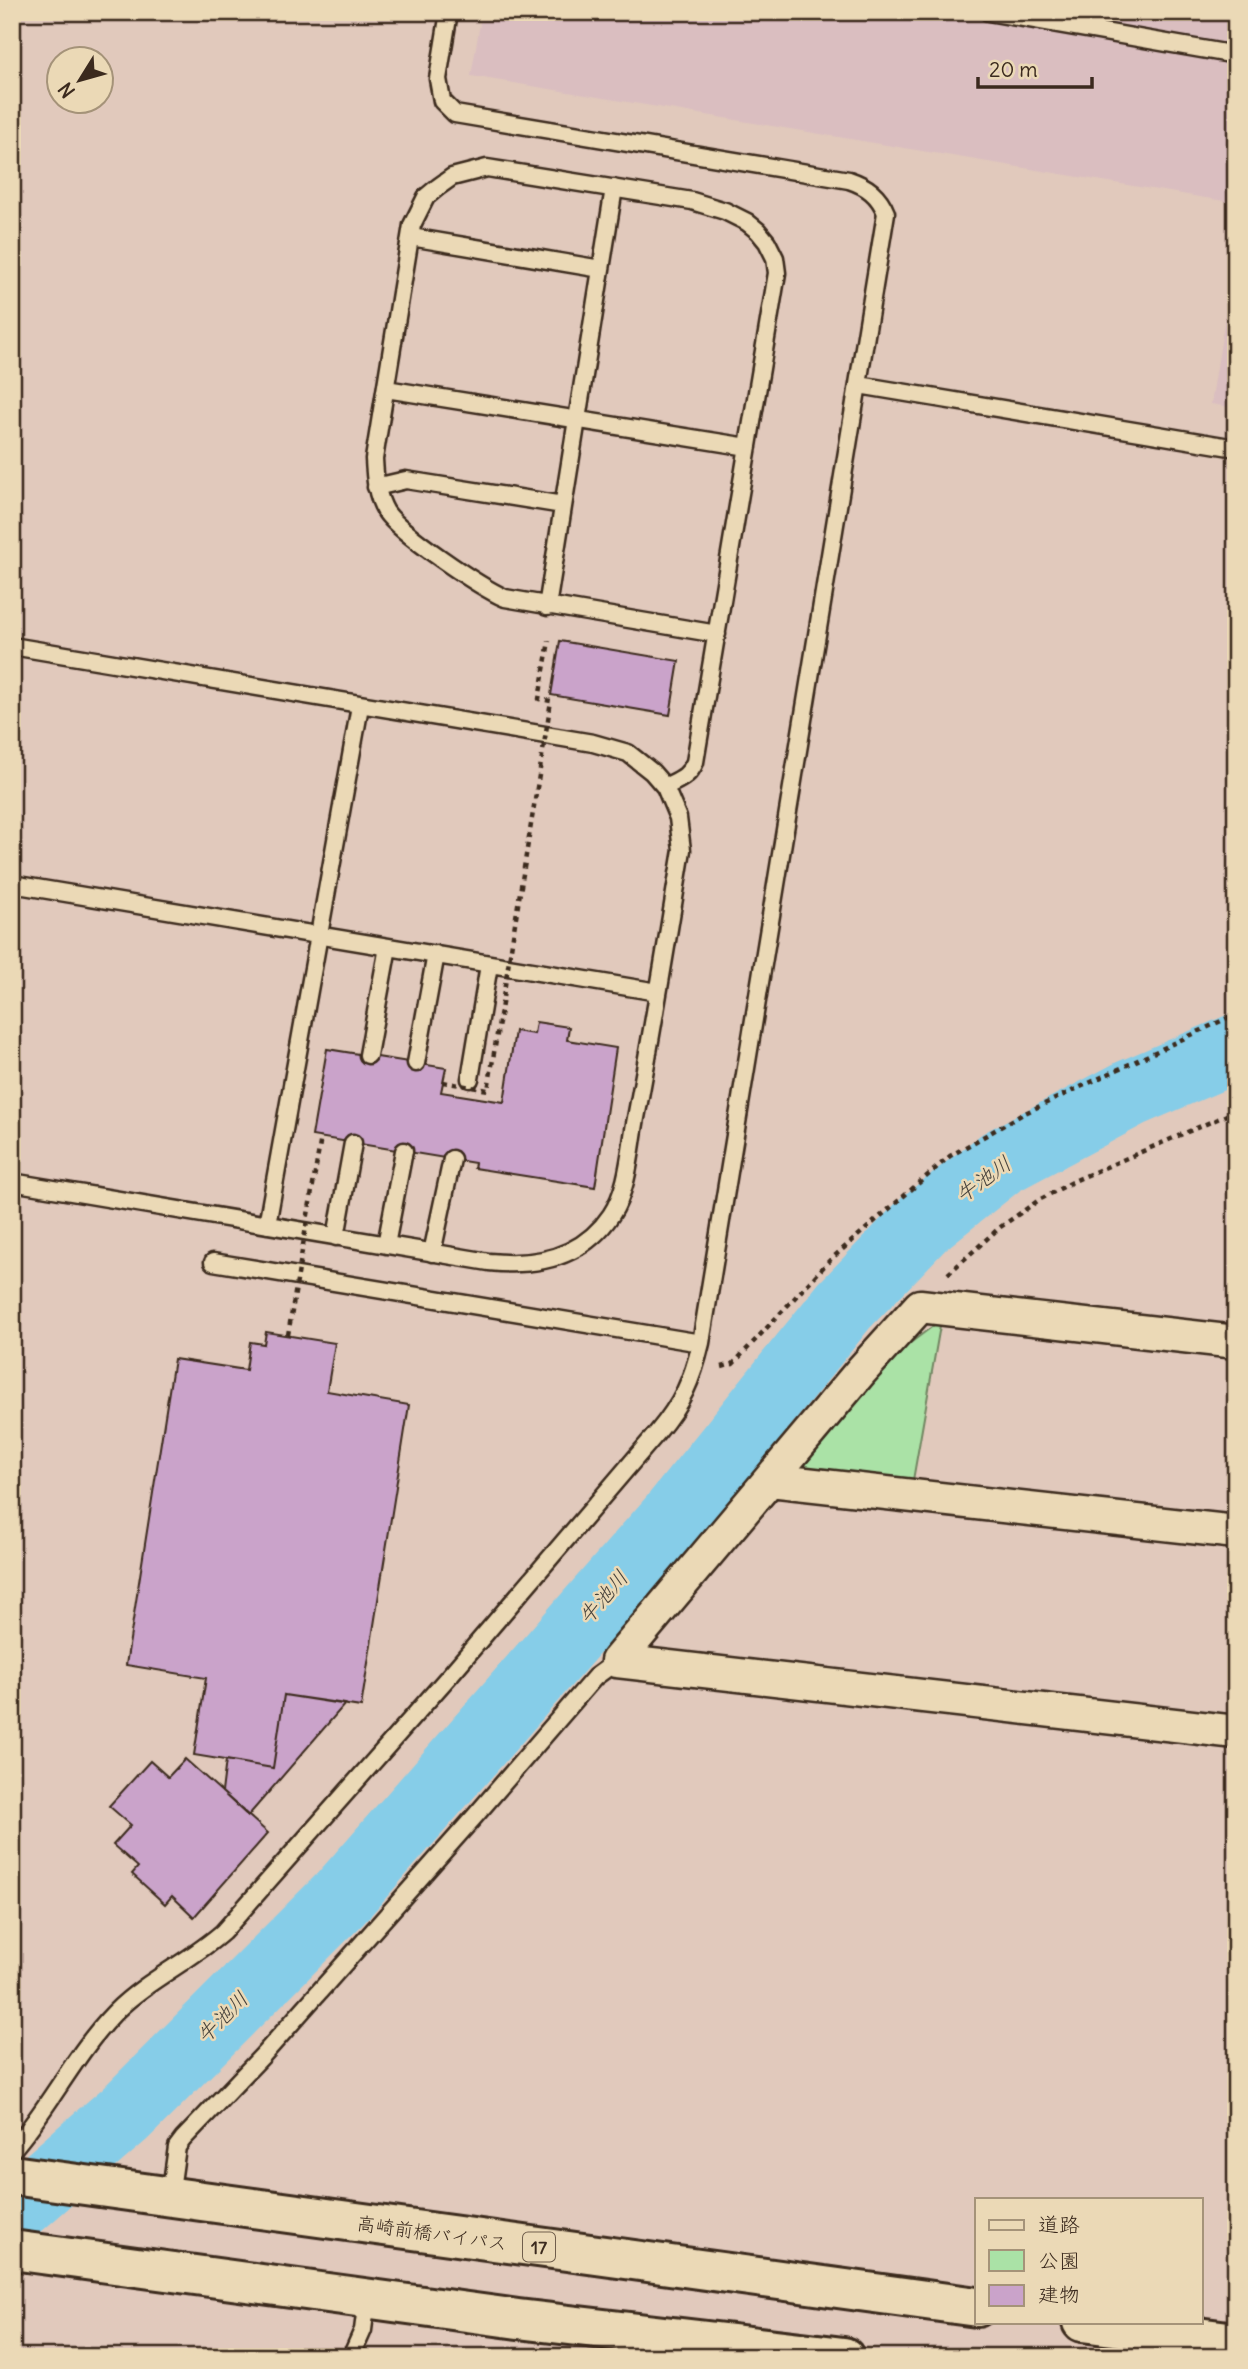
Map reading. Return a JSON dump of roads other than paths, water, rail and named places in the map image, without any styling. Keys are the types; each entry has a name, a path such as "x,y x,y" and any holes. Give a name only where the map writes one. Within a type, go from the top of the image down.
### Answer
{"highway":[{"name":"高崎前橋バイパス","path":"14,2167 100,2188 975,2307"},
{"path":"21,2256 844,2357"},
{"path":"1097,2324 1236,2343"}],"street":[{"path":"617,1661 920,1306 1236,1342"},
{"path":"770,1480 1236,1532"},
{"path":"617,1661 1236,1732"}],"lane":[{"path":"14,2167 99,2030 137,1994 223,1932 450,1675 666,1423 694,1374 701,1343 886,213 872,191 849,180 455,114 442,101 438,79 449,12"},
{"path":"988,12 1236,55"},
{"path":"664,787 685,777 695,762 777,273 775,258 767,242 747,222 725,211 692,201 486,168 452,177 426,197 412,225 374,459 376,487 386,511 392,519 480,586 505,598 716,634"},
{"path":"547,607 614,188"},
{"path":"411,237 601,269"},
{"path":"859,384 1236,448"},
{"path":"386,389 748,447"},
{"path":"376,487 406,480 563,505"},
{"path":"12,646 616,749 638,760 664,787 678,818 682,850 621,1195 610,1216 572,1251 552,1259 512,1264 12,1182"},
{"path":"267,1225 360,706"},
{"path":"12,884 658,992"},
{"path":"368,1055 388,947"},
{"path":"416,1063 436,954"},
{"path":"470,1079 489,965"},
{"path":"336,1237 354,1143"},
{"path":"386,1245 404,1151"},
{"path":"432,1252 452,1159"},
{"path":"213,1262 701,1343"},
{"path":"170,2197 177,2147 183,2139 263,2056 595,1677 617,1661"},
{"path":"351,2357 363,2330 367,2299"}],"waterway":[{"name":"牛池川","path":"12,2212 125,2114 340,1899 673,1518 844,1306 924,1223 1001,1162 1131,1093 1236,1048"}]}
